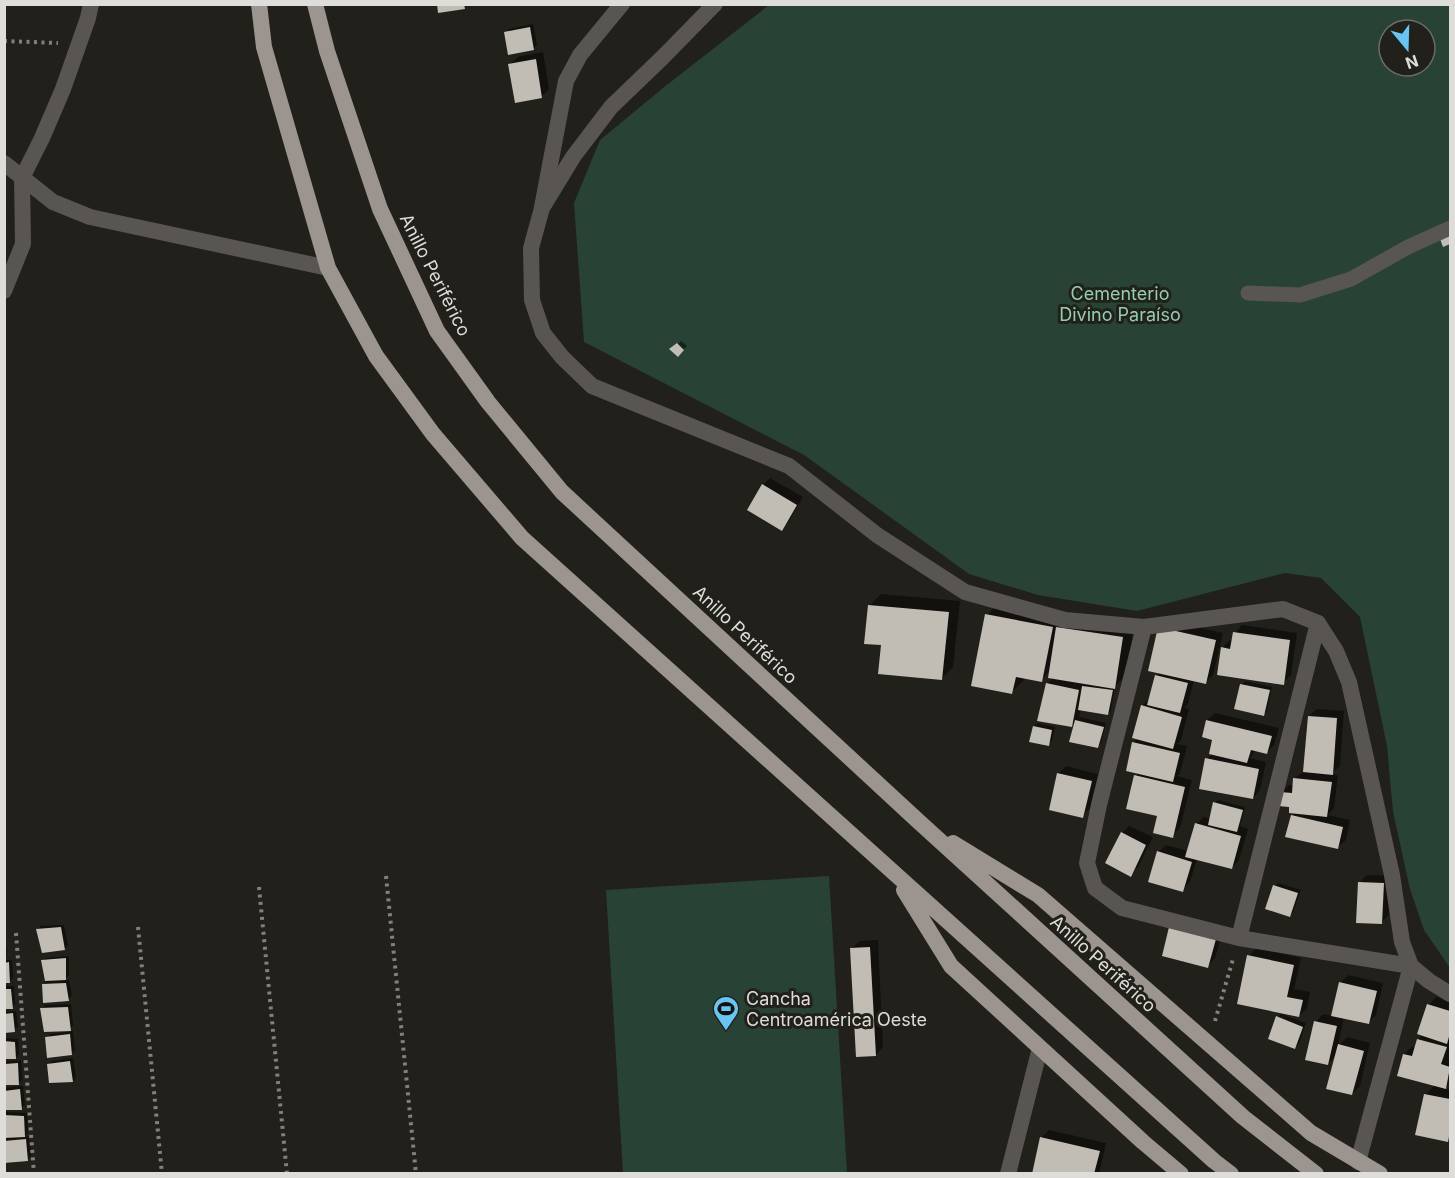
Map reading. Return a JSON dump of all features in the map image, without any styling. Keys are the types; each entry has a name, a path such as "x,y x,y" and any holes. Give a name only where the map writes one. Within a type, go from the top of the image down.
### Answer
{"highway":[{"path":"259,4 264,47 328,268 376,356 433,434 522,538 1214,1161 1231,1173"},
{"name":"Anillo Periférico","path":"315,4 327,51 380,209 437,331 488,402 562,492 1243,1117 1316,1173"},
{"path":"917,820 1038,895 1311,1133 1380,1173"},
{"path":"894,874 951,966 1143,1142 1181,1173"}],"street":[{"path":"4,291 23,244 22,178 42,138 80,44 91,4"},
{"path":"622,4 580,55 566,81 542,208 531,248 532,300 543,333 562,357 592,386 789,466 877,535 965,592 1065,620 1144,627 1283,609 1318,623 1336,651 1349,682 1392,875 1402,942 1411,966 1450,994"},
{"path":"542,208 573,157 611,107 715,4"},
{"path":"4,163 53,202 90,217 328,268"},
{"path":"1239,938 1318,623"},
{"path":"1144,627 1099,805 1087,863 1095,888 1122,908 1239,938 1411,966"},
{"path":"1358,1162 1411,966"},
{"path":"1008,1173 1040,1048"}],"lane":[{"path":"1248,292 1300,296 1351,279 1408,247 1450,228"}],"path":[{"path":"4,41 80,44"},
{"path":"386,876 416,1173"},
{"path":"259,887 287,1173"},
{"path":"138,927 162,1173"},
{"path":"16,933 34,1173"},
{"path":"1208,1043 1239,938"}],"green space":[{"name":"Cementerio Divino Paraíso","path":"769,5 1450,5 1450,968 1424,930 1410,889 1393,812 1387,746 1360,617 1321,578 1285,573 1137,611 1038,595 969,574 804,455 584,342 574,203 600,140"},
{"name":"Cancha Centroamérica Oeste","path":"829,876 847,1173 623,1173 606,890"}],"building":[{"path":"437,4 464,4 465,9 438,13"},
{"path":"530,27 534,50 508,55 504,32"},
{"path":"536,59 542,98 515,103 508,64"},
{"path":"1450,233 1450,244 1443,247 1439,236"},
{"path":"677,343 684,350 678,357 669,349"},
{"path":"762,484 797,505 782,531 747,510"},
{"path":"868,605 949,612 942,680 878,674 881,645 864,644"},
{"path":"985,614 1053,627 1042,682 1016,677 1012,694 971,686"},
{"path":"1056,627 1123,637 1115,689 1048,678"},
{"path":"1158,627 1216,640 1206,684 1148,671"},
{"path":"1233,632 1290,640 1284,685 1217,675 1221,647 1230,649"},
{"path":"1155,675 1188,683 1180,713 1147,705"},
{"path":"1046,683 1079,690 1072,727 1037,721"},
{"path":"1240,684 1270,690 1264,716 1234,709"},
{"path":"1082,686 1113,690 1108,715 1078,710"},
{"path":"1141,705 1182,717 1173,749 1132,738"},
{"path":"1308,716 1337,718 1333,775 1303,772"},
{"path":"1075,720 1104,727 1098,748 1069,742"},
{"path":"1206,720 1272,736 1267,754 1251,750 1247,763 1209,754 1212,740 1202,737"},
{"path":"1033,726 1052,730 1049,746 1029,742"},
{"path":"1132,742 1180,753 1173,782 1126,771"},
{"path":"1205,758 1259,769 1253,799 1199,789"},
{"path":"1057,773 1092,781 1083,818 1049,810"},
{"path":"1134,775 1185,787 1173,838 1153,833 1157,816 1126,809"},
{"path":"1293,778 1332,782 1327,817 1289,813 1289,807 1278,806 1280,792 1292,793"},
{"path":"1213,802 1243,810 1237,832 1208,825"},
{"path":"1291,815 1343,827 1338,849 1285,837"},
{"path":"1195,823 1241,836 1232,869 1185,857"},
{"path":"1121,832 1146,845 1131,877 1105,863"},
{"path":"1157,851 1192,862 1183,892 1148,882"},
{"path":"1358,882 1384,883 1382,924 1356,923"},
{"path":"1273,885 1298,893 1290,917 1265,909"},
{"path":"61,927 65,950 42,953 36,929"},
{"path":"1169,927 1216,939 1208,968 1162,956"},
{"path":"870,947 876,1056 856,1057 850,948"},
{"path":"1247,955 1294,965 1287,997 1303,1000 1299,1017 1237,1004"},
{"path":"66,958 66,980 45,981 41,960"},
{"path":"9,962 10,983 4,983 4,963"},
{"path":"1339,982 1377,991 1369,1024 1331,1016"},
{"path":"66,983 69,1001 43,1003 42,984"},
{"path":"5,989 11,989 13,1009 5,1009"},
{"path":"1427,1004 1450,1011 1450,1033 1447,1044 1417,1034"},
{"path":"68,1007 71,1031 44,1032 40,1008"},
{"path":"13,1013 15,1032 4,1033 4,1014"},
{"path":"1276,1016 1303,1027 1295,1049 1268,1039"},
{"path":"1314,1021 1337,1026 1328,1065 1305,1060"},
{"path":"70,1034 72,1055 47,1058 45,1037"},
{"path":"1417,1039 1447,1047 1441,1064 1450,1067 1446,1089 1397,1076 1403,1054 1412,1056"},
{"path":"4,1041 15,1042 16,1059 4,1059"},
{"path":"1338,1044 1364,1051 1352,1095 1326,1089"},
{"path":"70,1061 73,1082 49,1083 47,1064"},
{"path":"18,1063 19,1085 5,1085 5,1064"},
{"path":"20,1089 22,1110 4,1110 4,1091"},
{"path":"1424,1094 1450,1099 1448,1142 1415,1135"},
{"path":"4,1115 24,1116 25,1137 4,1138"},
{"path":"1040,1137 1100,1151 1094,1174 1032,1174"},
{"path":"26,1139 28,1161 4,1163 4,1141"}],"place":[{"name":"Cancha Centroamérica Oeste","path":"726,1032"}]}
